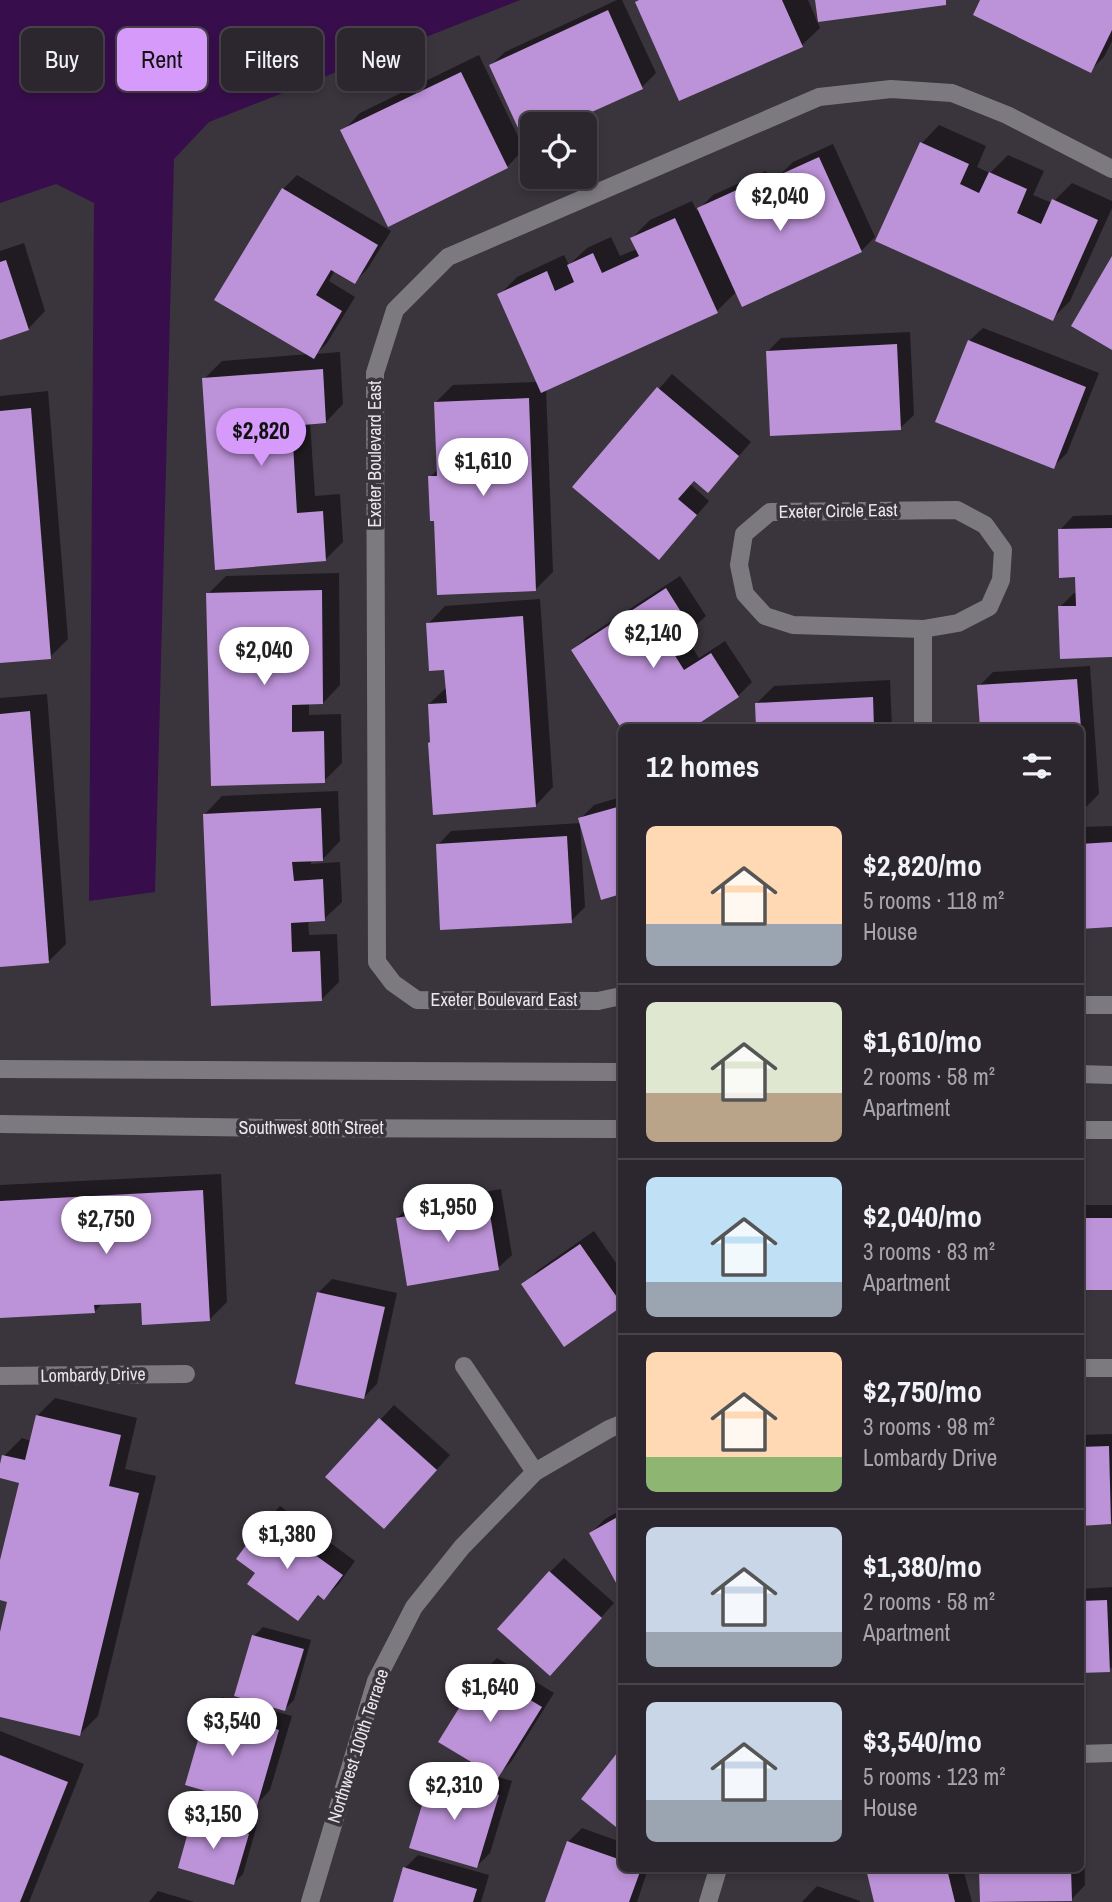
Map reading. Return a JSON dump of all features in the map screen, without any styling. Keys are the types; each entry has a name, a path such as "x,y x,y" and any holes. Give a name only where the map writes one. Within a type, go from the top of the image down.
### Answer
{"street":[{"name":"Exeter Boulevard East","path":"618,997 598,1001 417,1000 393,983 377,962 375,373 395,310 448,257 819,97 891,89 952,93 1007,115 1112,169"},
{"name":"Exeter Circle East","path":"957,510 985,524 1003,550 1001,580 989,607 958,623 923,629 793,625 765,616 745,594 739,565 744,534 770,512 957,510"},
{"path":"923,629 923,724"},
{"path":"1084,1005 1112,1005"},
{"path":"0,1069 618,1072"},
{"path":"1084,1074 1112,1074"},
{"name":"Southwest 80th Street","path":"0,1124 618,1129"},
{"path":"1084,1130 1112,1130"},
{"path":"464,1366 535,1472"},
{"path":"1084,1368 1112,1368"},
{"name":"Lombardy Drive","path":"0,1376 186,1374"},
{"name":"Northwest 100th Terrace","path":"310,1902 376,1681 414,1607 462,1547 535,1472 618,1425"},
{"path":"1084,1754 1112,1754"},
{"path":"708,1902 717,1872"}],"shaded area":[{"path":"0,0 520,0 425,37 425,28 337,28 337,72 323,77 323,28 221,28 221,91 288,91 209,122 174,159 155,892 89,901 94,203 56,184 0,203"}],"building":[{"path":"782,0 803,47 679,101 635,2"},
{"path":"815,0 946,0 946,5 818,22"},
{"path":"980,0 1112,0 1112,30 1091,73 973,15"},
{"path":"608,10 643,89 592,112 520,112 520,132 489,65"},
{"path":"461,72 508,168 388,227 340,130"},
{"path":"920,142 969,164 960,184 979,193 989,172 1027,189 1017,213 1041,224 1052,199 1098,220 1053,321 875,241"},
{"path":"819,157 862,252 742,307 697,208 752,183 762,205 785,194 777,176"},
{"path":"282,188 378,245 355,284 331,270 316,295 342,311 314,359 214,300"},
{"path":"675,218 718,313 541,393 497,294 547,271 555,291 574,282 567,265 593,253 602,273 639,256 630,238"},
{"path":"1112,256 1112,350 1071,326"},
{"path":"6,260 29,330 0,340 0,262"},
{"path":"968,340 1086,387 1054,469 935,422"},
{"path":"897,344 901,430 770,436 766,351"},
{"path":"323,369 326,423 292,426 297,513 323,511 326,561 215,570 202,378"},
{"path":"657,387 739,456 708,493 694,481 678,499 697,515 659,560 572,487"},
{"path":"529,398 536,591 437,595 434,521 430,521 428,476 437,476 434,402"},
{"path":"31,408 51,659 0,663 0,411"},
{"path":"1112,528 1112,657 1060,659 1058,606 1076,606 1075,577 1059,578 1058,529"},
{"path":"666,588 693,631 669,646 684,670 711,653 739,697 698,724 618,724 571,650"},
{"path":"322,590 323,704 292,705 292,732 324,731 325,783 211,786 206,593"},
{"path":"523,616 536,807 433,815 428,704 447,703 444,670 429,671 426,623"},
{"path":"1077,679 1081,724 980,724 977,685"},
{"path":"873,697 874,724 756,724 755,703"},
{"path":"30,711 49,963 0,967 0,714"},
{"path":"618,807 618,895 601,900 578,818"},
{"path":"321,808 323,861 292,862 294,881 323,879 325,921 291,923 292,952 320,951 322,1001 211,1006 203,814"},
{"path":"567,836 572,923 440,930 436,844"},
{"path":"1112,842 1112,927 1084,929 1084,844"},
{"path":"203,1190 210,1321 142,1325 141,1303 94,1305 95,1313 0,1318 0,1201"},
{"path":"488,1202 499,1270 407,1286 396,1218"},
{"path":"1084,1218 1112,1218 1112,1290 1084,1290"},
{"path":"580,1244 618,1299 618,1309 564,1347 521,1284"},
{"path":"317,1292 385,1307 364,1399 295,1384"},
{"path":"36,1415 121,1435 109,1486 139,1493 80,1736 0,1717 0,1632 7,1602 0,1600 0,1560 19,1483 0,1478 0,1464 2,1455 25,1460"},
{"path":"379,1418 437,1470 384,1529 325,1477"},
{"path":"1109,1446 1111,1524 1084,1526 1084,1447"},
{"path":"618,1517 618,1586 589,1533"},
{"path":"265,1519 343,1575 324,1600 318,1595 298,1621 247,1584 255,1573 236,1559"},
{"path":"549,1571 602,1618 550,1676 497,1629"},
{"path":"1107,1600 1110,1672 1084,1673 1084,1601"},
{"path":"252,1635 304,1649 285,1711 234,1696"},
{"path":"482,1671 542,1707 498,1778 438,1742"},
{"path":"207,1709 279,1730 257,1806 185,1785"},
{"path":"618,1752 618,1829 581,1799"},
{"path":"0,1755 68,1782 20,1902 0,1902"},
{"path":"431,1775 499,1795 477,1868 409,1848"},
{"path":"192,1818 249,1834 234,1885 178,1868"},
{"path":"567,1841 618,1859 618,1872 640,1872 629,1902 545,1902"},
{"path":"403,1867 477,1889 473,1902 393,1902"},
{"path":"867,1872 948,1872 955,1902 874,1902"},
{"path":"979,1872 1071,1872 1072,1901 980,1902"}]}
